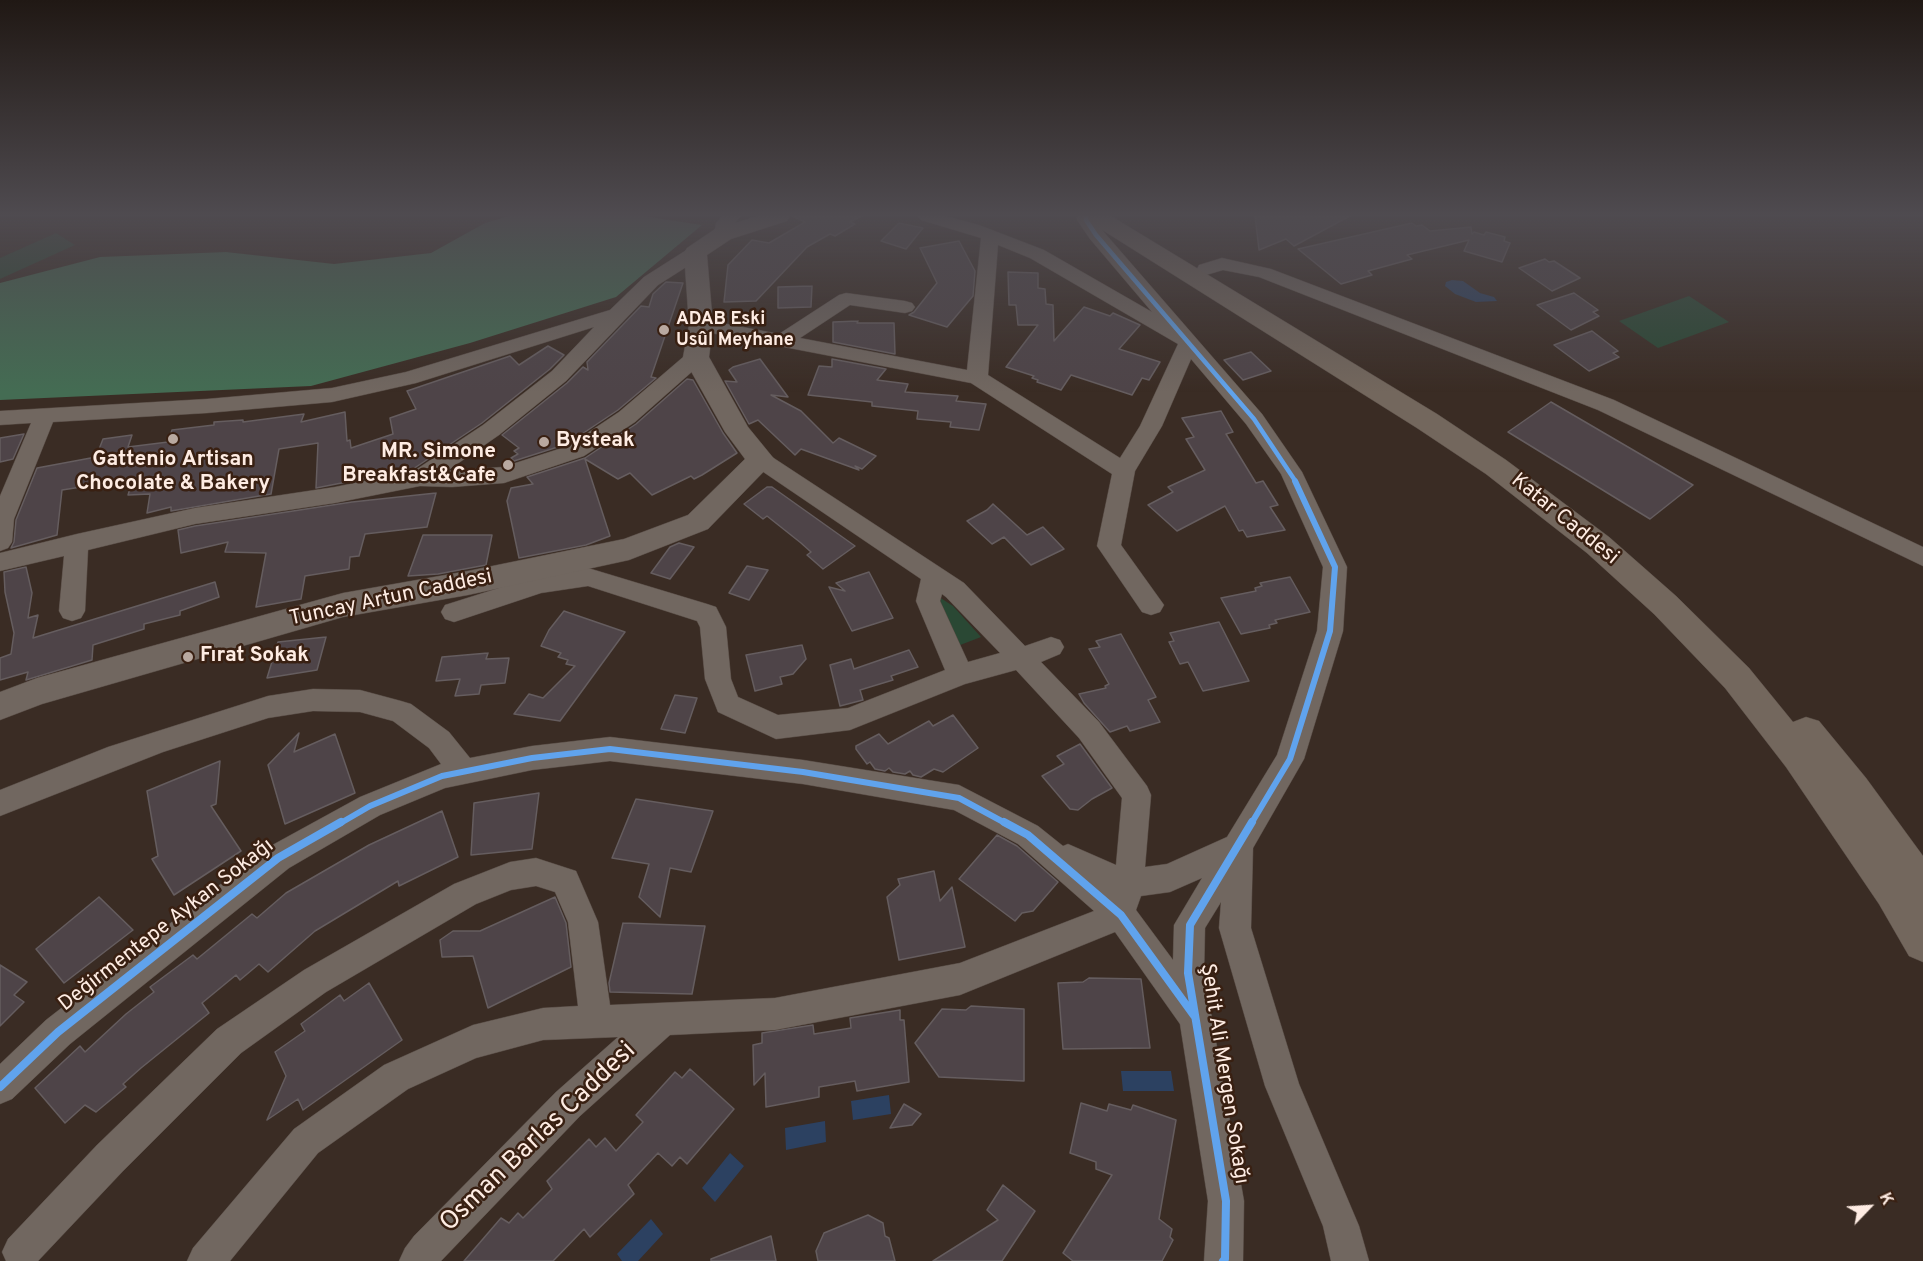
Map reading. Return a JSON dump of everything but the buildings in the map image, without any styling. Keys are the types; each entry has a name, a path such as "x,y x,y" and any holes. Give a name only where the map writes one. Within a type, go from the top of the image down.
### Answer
{"main road":[{"name":"Katar Caddesi","path":"1202,275 1506,453 1597,522 1649,566 1731,646 1781,702 1853,789 1923,888"},
{"name":"Katar Caddesi","path":"1202,275 1496,467 1598,545 1665,605 1737,678 1799,756 1893,891 1923,942"}],"street":[{"path":"420,478 491,430 559,376 617,314 651,281 661,275"},
{"path":"697,275 701,325 696,357 738,432 761,460 955,590 1089,730 1137,795 1129,884 1120,915"},
{"path":"977,378 986,275"},
{"path":"1073,275 1189,342 1151,426 1124,471 1110,546 1151,605"},
{"name":"Şehit Ali Mergen Sokağı","path":"1131,275 1254,419 1290,472 1335,567 1330,631 1290,759 1190,925 1188,973 1226,1201 1225,1259 1223,1261"},
{"path":"1268,275 1606,405 1923,557"},
{"path":"782,341 846,299 905,307"},
{"path":"0,417 45,416 332,395 409,378 617,314"},
{"path":"701,325 977,378 1124,471"},
{"path":"0,562 195,516 335,495 420,478 452,479 504,475 576,451 627,417 696,357"},
{"path":"0,542 6,496 45,416"},
{"name":"Tuncay Artun Caddesi","path":"0,706 37,692 343,605 468,582 574,569 698,522 761,460"},
{"path":"72,611 77,543"},
{"path":"454,612 540,584 574,569 588,577 707,614 713,627 718,679 728,704 776,727 850,720 960,675 1051,647"},
{"path":"934,576 928,601 960,675"},
{"path":"0,803 108,759 163,740 268,708 313,700 360,701 401,712 439,740 464,772"},
{"name":"Değirmentepe Aykan Sokağı","path":"0,1087 58,1032 278,858 370,806 442,776 532,758 610,749 803,772 959,798 1028,835"},
{"path":"1028,835 1086,868 1129,884 1170,878 1238,846 1235,928 1282,1086 1341,1226 1350,1261"},
{"path":"1028,835 1120,915 1195,1017"},
{"path":"21,1252 110,1158 229,1041 315,981 465,894 510,876 536,872 565,881 583,922 596,1022"},
{"name":"Osman Barlas Caddesi","path":"206,1261 306,1141 396,1077 473,1042 543,1024 776,1014 960,979 1120,915"},
{"name":"Osman Barlas Caddesi","path":"418,1261 568,1104 663,1019"}],"green space":[{"path":"31,275 642,275 616,297 470,343 311,386 0,400 0,283"},
{"path":"1689,296 1729,322 1658,348 1619,321"},
{"path":"939,597 953,606 981,637 955,647 940,613"}],"water":[{"path":"1463,281 1480,293 1494,297 1497,301 1476,302 1455,294 1445,286 1446,282"},
{"path":"1121,1071 1171,1071 1174,1091 1123,1091"},
{"path":"889,1095 891,1114 853,1120 851,1101"},
{"path":"825,1121 826,1142 786,1150 785,1128"},
{"path":"730,1153 744,1166 715,1202 702,1188"},
{"path":"651,1219 663,1234 638,1261 622,1261 617,1254"}],"cycle path":[{"path":"1130,275 1254,419 1291,472 1335,567 1330,631 1290,759 1190,925 1188,973 1226,1201 1225,1259 1223,1261"},
{"path":"0,1087 58,1032 278,858 370,806 442,776 532,758 610,749 803,772 959,798 1028,835 1121,915 1195,1017"}],"place":[{"name":"ADAB Eski Usûl Meyhane","path":"664,330"},
{"name":"Gattenio Artisan Chocolate & Bakery","path":"173,439"},
{"name":"Bysteak","path":"544,442"},
{"name":"MR. Simone Breakfast&Cafe","path":"508,465"},
{"name":"Fırat Sokak","path":"188,657"}]}
